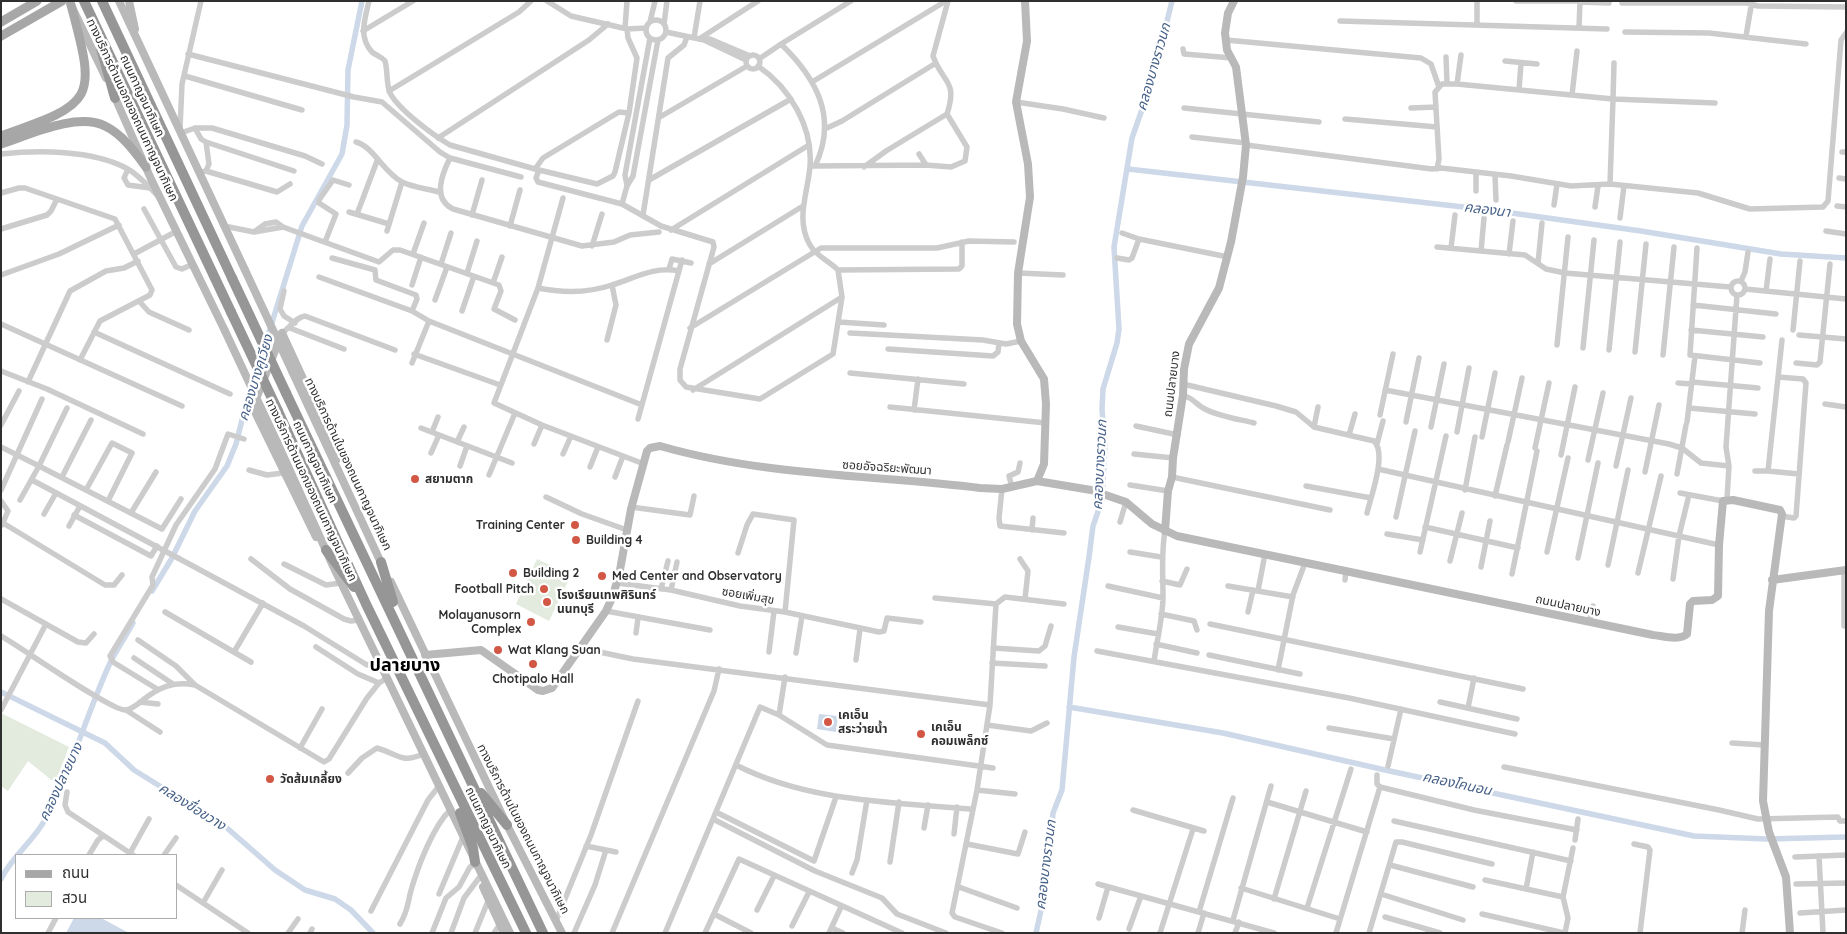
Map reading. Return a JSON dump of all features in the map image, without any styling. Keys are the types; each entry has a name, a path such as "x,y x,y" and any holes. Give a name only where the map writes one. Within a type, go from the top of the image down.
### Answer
{"highway":[{"name":"ถนนกาญจนาภิเษก","path":"84,1 278,411 366,604 526,933"},
{"name":"ถนนกาญจนาภิเษก","path":"102,1 543,933"},
{"path":"96,27 115,98"},
{"path":"325,548 366,604"},
{"path":"381,562 406,645"},
{"path":"465,770 507,825"},
{"path":"455,788 460,813 477,865"}],"main road":[{"path":"1,22 37,1"},
{"path":"1,36 67,2 86,63 86,86 82,96 74,104 46,121 1,136"},
{"path":"1,144 67,124 94,123 114,131 146,167"}],"street":[{"name":"ทางบริการด้านในของถนนกาญจนาภิเษก","path":"119,1 180,131 203,172 224,226 381,562 507,825 562,933"},
{"path":"129,1 139,45"},
{"path":"201,1 184,76 180,131 195,128 212,128 305,156 322,164"},
{"path":"369,1 362,31 370,50 385,62 389,91 395,101 438,138 450,145 537,170 597,184 604,182 615,172 629,113 637,58 626,29 627,1"},
{"path":"362,31 413,1"},
{"path":"389,91 519,12 531,1"},
{"path":"547,1 571,16 626,29 646,28"},
{"path":"646,28 650,22 654,1"},
{"path":"666,32 664,24 667,1"},
{"path":"696,39 700,1"},
{"path":"643,215 668,58 684,46 758,1"},
{"path":"759,58 851,1"},
{"path":"812,82 947,1"},
{"path":"864,166 947,114 953,94 951,87 936,63 934,51 947,1"},
{"path":"1025,1 1028,41 1016,102 1028,164 1030,197 1018,273 1017,324 1021,341 1044,379 1046,423 1044,464 1037,481"},
{"path":"1234,1 1228,13 1226,40 1236,67 1246,144"},
{"path":"1478,1 1478,25"},
{"path":"1516,1 1609,3"},
{"name":"ทางบริการด้านนอกของถนนกาญจนาภิเษก","path":"67,2 115,98 161,199 225,331 341,583 510,933"},
{"path":"1579,28 1580,2"},
{"path":"1622,3 1751,3 1846,7"},
{"path":"1746,36 1751,3"},
{"path":"650,22 658,20 664,24"},
{"path":"1340,21 1607,29"},
{"path":"438,138 589,40 608,24"},
{"path":"627,186 626,175 650,38 646,28"},
{"path":"666,32 696,39 748,60 753,68 758,66"},
{"path":"622,204 627,186 633,176 658,40 666,32"},
{"path":"1626,32 1746,36 1806,44"},
{"path":"1192,137 1495,174 1557,184 1598,186 1610,184 1698,193 1750,209 1823,207 1826,204 1841,40 1846,33"},
{"path":"650,38 658,40"},
{"path":"1226,40 1421,58 1431,64 1439,87"},
{"path":"781,44 796,60 812,82 827,128 822,154 813,166 803,206 804,230 814,252 838,270 959,269 962,266 962,242"},
{"path":"1183,48 1184,54 1232,58"},
{"path":"1572,95 1577,51"},
{"path":"188,54 386,105 450,158 521,177"},
{"path":"660,117 755,55 759,58"},
{"path":"1457,84 1461,55"},
{"path":"1446,57 1447,83"},
{"path":"758,66 759,58"},
{"path":"1505,61 1537,64"},
{"path":"827,128 842,121 936,63"},
{"path":"1519,90 1521,63"},
{"path":"1610,184 1614,63"},
{"path":"758,66 768,73 791,99 802,119 813,166"},
{"path":"184,76 302,110"},
{"path":"1437,168 1435,92 1439,87 1447,83 1613,99 1715,103"},
{"path":"649,180 791,99"},
{"path":"1016,102 1063,108 1104,118"},
{"path":"1184,108 1319,122"},
{"path":"1411,108 1436,108"},
{"path":"638,109 645,110"},
{"path":"629,113 618,112 543,158 537,170 536,178 538,182 622,204 671,230 713,242 714,247 690,328 680,374 682,383 693,390 756,399 765,397 833,354 842,297 838,270"},
{"path":"813,166 926,165 950,167 959,165 965,159 968,149 947,114"},
{"path":"1345,119 1437,128"},
{"path":"195,128 201,139 206,142 294,171"},
{"path":"206,142 210,164 203,172 277,192 290,184"},
{"path":"356,142 368,147 377,161 402,182 439,192 448,207 472,215 582,246 614,242 630,235 659,232"},
{"name":"ถนนปลายบาง","path":"1165,531 1168,491 1178,435 1189,344 1219,288 1228,257 1243,177 1246,144"},
{"path":"671,230 809,145"},
{"path":"1,154 55,152 94,158 128,169 161,199"},
{"path":"919,154 926,165"},
{"path":"439,192 450,158"},
{"path":"357,214 377,161"},
{"path":"128,169 124,178 128,185 150,188"},
{"path":"1476,173 1476,191"},
{"path":"1495,174 1496,200"},
{"path":"324,242 336,214 319,203 319,199 333,180 348,185"},
{"path":"472,215 482,180"},
{"path":"388,231 402,182"},
{"path":"1554,205 1557,184"},
{"path":"1596,207 1598,186"},
{"path":"1620,218 1624,186"},
{"path":"1,193 21,188 112,218 119,225 138,261 152,292 139,301 100,321 80,360"},
{"path":"510,226 520,190"},
{"path":"563,198 538,288 494,404 542,425 644,464"},
{"path":"1,229 47,215 57,199"},
{"path":"709,264 803,206"},
{"path":"1837,206 1846,206"},
{"path":"144,209 176,267 182,269 193,264"},
{"path":"349,212 389,224"},
{"path":"592,246 602,214"},
{"path":"1451,248 1455,215"},
{"path":"1480,251 1484,218"},
{"path":"1510,254 1513,220"},
{"path":"224,226 254,232 269,222 276,222 286,228 379,262 396,249 413,254 499,285 501,291 495,310 515,320"},
{"path":"413,254 424,223"},
{"path":"1538,263 1542,223"},
{"path":"1,275 60,254 119,225"},
{"path":"134,254 177,231"},
{"path":"1826,231 1846,234"},
{"path":"441,264 451,233"},
{"path":"1122,233 1139,239 1228,257"},
{"path":"1557,345 1568,237"},
{"path":"1117,258 1130,259 1139,239"},
{"path":"1583,348 1594,240"},
{"path":"467,273 477,242"},
{"path":"690,328 814,252 827,247 937,248 962,242 1014,242"},
{"path":"1609,350 1620,242"},
{"path":"1635,352 1646,244"},
{"path":"1437,247 1525,255 1552,271 1730,287"},
{"path":"1663,355 1674,247"},
{"path":"1697,248 1689,354 1760,363"},
{"path":"1741,281 1745,272 1748,252"},
{"path":"412,285 421,257"},
{"path":"493,283 502,257"},
{"path":"332,258 375,270 376,280 416,295 417,299 412,311"},
{"path":"1766,291 1770,258"},
{"path":"669,269 672,259 691,263"},
{"path":"638,419 682,260"},
{"path":"28,382 67,296 74,288 106,270 124,268 138,261"},
{"path":"1793,330 1800,261"},
{"path":"1796,363 1819,364 1830,264"},
{"path":"435,300 447,266"},
{"path":"538,288 556,292 576,291 613,286 646,272 669,269 679,271"},
{"path":"1018,273 1063,275"},
{"path":"319,276 412,311 429,321 642,404"},
{"path":"462,311 474,276"},
{"path":"1730,287 1733,282 1741,281"},
{"path":"1741,281 1745,289"},
{"path":"607,340 614,313 616,295 613,286"},
{"path":"1730,287 1732,293 1737,295 1742,294 1745,289"},
{"path":"1745,289 1846,299"},
{"path":"284,291 280,309 293,326 344,349"},
{"path":"1725,500 1729,466 1726,447 1729,386 1737,295"},
{"path":"693,390 842,297"},
{"path":"139,301 149,312 189,330"},
{"path":"1693,305 1737,308 1776,314"},
{"path":"325,548 310,529 258,421 255,407 256,399 282,333 293,326 300,317 308,316 395,350"},
{"path":"412,363 414,354 429,321"},
{"path":"839,322 884,325"},
{"path":"1,324 182,406"},
{"path":"1691,330 1763,338"},
{"path":"94,332 230,394"},
{"path":"282,333 335,448 337,465"},
{"path":"850,333 999,343 1021,341"},
{"path":"1799,335 1846,340"},
{"path":"1768,471 1782,340"},
{"path":"888,350 993,356 998,352 999,343"},
{"path":"414,354 500,385"},
{"path":"1367,513 1378,469 1377,444 1393,354"},
{"path":"1677,474 1687,424 1695,356"},
{"path":"1406,422 1419,358"},
{"path":"1431,427 1444,364"},
{"path":"1457,432 1469,368"},
{"path":"1,371 144,434"},
{"path":"850,373 964,384"},
{"path":"1465,490 1488,409 1495,373"},
{"path":"1778,377 1803,379 1806,383 1795,518 1781,516"},
{"path":"1495,496 1522,378"},
{"path":"914,410 918,379"},
{"path":"1512,574 1549,383"},
{"path":"1678,383 1758,388"},
{"path":"1183,384 1296,412 1314,427 1349,434 1374,441 1377,444"},
{"path":"1562,455 1576,388"},
{"path":"1386,390 1541,418 1652,441 1682,448 1701,463 1729,466"},
{"path":"1,425 19,391"},
{"path":"1588,460 1603,393"},
{"path":"1183,395 1197,401 1208,410 1254,423"},
{"path":"1616,466 1631,398"},
{"path":"1,490 42,399"},
{"path":"1824,404 1846,407"},
{"path":"1645,472 1659,405"},
{"path":"890,407 1046,423"},
{"path":"1314,427 1318,407"},
{"path":"20,500 39,466 66,408"},
{"path":"1689,408 1755,414"},
{"path":"489,475 515,413"},
{"path":"1349,434 1355,414"},
{"path":"432,432 438,417"},
{"path":"62,477 91,420"},
{"path":"534,444 542,425"},
{"path":"1136,426 1178,435"},
{"path":"457,442 464,427"},
{"path":"421,428 512,463"},
{"path":"1396,517 1415,431"},
{"path":"157,689 113,662 110,656 153,585 152,577 176,525 214,469 229,433 244,439"},
{"path":"431,454 439,435"},
{"path":"562,454 571,436"},
{"path":"1420,552 1446,436"},
{"path":"86,490 112,443 132,453 108,502"},
{"path":"460,466 467,446"},
{"name":"ซอยอัจฉริยะพัฒนา","path":"426,654 481,650 544,692 552,688 606,611 618,583 631,507 650,448 660,446 774,468 1002,489 1037,481"},
{"path":"1,447 162,529 181,499"},
{"path":"590,467 598,447"},
{"path":"1134,454 1173,458"},
{"path":"615,477 623,456"},
{"path":"1547,552 1568,458"},
{"path":"1012,487 1010,476 1018,472 1020,463"},
{"path":"1578,558 1598,463"},
{"path":"1378,469 1465,490 1719,545"},
{"path":"248,470 268,475 283,473"},
{"path":"1608,565 1628,470"},
{"path":"1755,471 1799,474"},
{"path":"131,513 156,472"},
{"path":"1638,573 1661,476"},
{"path":"1172,477 1330,510"},
{"path":"32,480 263,603 367,665 379,660"},
{"name":"ถนนปลายบาง","path":"1037,481 1091,490 1126,502 1165,531 1177,536 1653,635 1685,636 1692,601 1712,600 1718,596 1719,545 1725,500"},
{"path":"1130,485 1168,491"},
{"path":"1306,486 1371,498"},
{"path":"1002,489 998,518 1000,526 1064,533"},
{"path":"44,514 56,493"},
{"path":"1680,493 1781,511 1772,580 1764,745 1765,817 1786,877 1790,933"},
{"path":"631,507 690,515 694,496"},
{"path":"546,497 582,514 627,530"},
{"path":"1673,579 1679,536 1688,499"},
{"path":"1,502 8,511 2,525 105,585 114,585 122,575"},
{"path":"1120,522 1126,502"},
{"path":"69,526 80,506"},
{"path":"1450,561 1462,513"},
{"path":"738,553 747,525 753,514 794,520 784,612"},
{"path":"74,515 151,556 157,546"},
{"path":"1032,530 1033,518"},
{"path":"1481,567 1490,521"},
{"path":"1425,527 1518,548"},
{"path":"1154,661 1163,598 1162,581 1164,574 1161,557 1165,531"},
{"path":"1387,534 1423,540"},
{"path":"1130,552 1161,557"},
{"path":"1248,612 1256,591 1265,554"},
{"path":"251,559 290,589 344,618 351,621 359,620"},
{"path":"1020,559 1028,571 1026,599"},
{"path":"661,589 668,561"},
{"path":"671,590 677,562"},
{"path":"1278,670 1293,597 1305,562"},
{"path":"284,564 326,585 341,583"},
{"path":"1162,581 1180,585 1187,569"},
{"path":"1772,580 1845,570 1844,626"},
{"path":"1345,580 1346,571"},
{"name":"ซอยเพิ่มสุข","path":"618,583 671,590 740,606 784,612 875,632 884,631 886,620 889,618 921,622"},
{"path":"1108,586 1163,598"},
{"path":"1228,586 1293,597"},
{"path":"1002,933 953,915 977,790 990,705 996,604 1004,596 1064,604"},
{"path":"935,598 996,604"},
{"path":"1,599 81,643 88,641 94,634"},
{"path":"234,652 263,603"},
{"path":"1589,622 1593,606"},
{"path":"606,611 710,630"},
{"path":"769,652 774,611"},
{"path":"166,612 251,662"},
{"path":"1161,614 1194,621 1197,630"},
{"path":"796,653 802,616"},
{"path":"636,633 638,618"},
{"path":"1,710 46,624"},
{"path":"1210,624 1523,688"},
{"path":"993,648 1039,651 1045,646 1051,626"},
{"path":"1118,627 1158,634"},
{"path":"856,660 860,629"},
{"path":"1,636 30,652 98,698 120,710 126,710 157,689 173,684 196,685"},
{"path":"138,640 176,666 196,685 322,761 329,759 379,683 387,678"},
{"path":"1156,644 1197,653"},
{"path":"316,647 358,674 379,683"},
{"path":"580,648 633,659 785,677 990,705"},
{"path":"1097,651 1401,709 1516,734"},
{"path":"1209,655 1300,674"},
{"path":"134,658 173,684"},
{"path":"992,663 1044,666"},
{"path":"612,933 714,692 719,669"},
{"path":"779,715 785,677"},
{"path":"1468,708 1474,678"},
{"path":"556,922 586,846 638,701"},
{"path":"140,702 158,704"},
{"path":"1440,702 1516,718"},
{"path":"665,933 760,707 779,715 827,745 993,768"},
{"path":"300,748 322,709"},
{"path":"1388,766 1401,709"},
{"path":"126,710 160,732"},
{"path":"987,725 1031,730 1047,724"},
{"path":"1329,728 1394,739"},
{"path":"1732,743 1764,745"},
{"path":"348,773 362,758 377,748 401,759 423,754"},
{"path":"736,764 757,775 787,786 836,797 970,808"},
{"path":"1504,766 1713,809 1746,818 1836,817 1840,821 1846,821"},
{"path":"1307,908 1351,769"},
{"path":"1377,775 1377,784 1380,787 1474,810 1577,830"},
{"path":"371,912 428,800 439,786"},
{"path":"1235,933 1240,888 1271,786"},
{"path":"1336,933 1380,787"},
{"path":"977,790 1015,794"},
{"path":"1274,899 1306,791"},
{"path":"67,792 65,805 68,812 132,854 149,819"},
{"path":"716,812 814,860 836,797"},
{"path":"1198,933 1233,798"},
{"path":"852,873 858,860 867,800"},
{"path":"890,862 899,802"},
{"path":"1267,802 1367,832"},
{"path":"924,828 928,805"},
{"path":"954,834 957,807"},
{"path":"400,924 408,911 411,888 437,828 450,810"},
{"path":"1133,810 1204,832"},
{"path":"713,819 815,871 882,898 897,914 946,933"},
{"path":"1575,840 1578,819"},
{"path":"1394,821 1570,861"},
{"path":"1160,933 1193,829"},
{"path":"967,844 1018,854 1025,832"},
{"path":"91,854 98,840 103,836"},
{"path":"439,894 463,837"},
{"path":"165,854 176,838"},
{"path":"1369,933 1395,844 1398,841 1492,864"},
{"path":"1634,844 1648,847 1650,850 1640,933"},
{"path":"586,846 616,852"},
{"path":"1482,914 1564,933 1568,918 1563,897 1573,848"},
{"path":"574,933 595,885 606,850"},
{"path":"1526,889 1533,852"},
{"path":"1795,857 1846,855"},
{"path":"1819,856 1824,933"},
{"path":"705,933 739,859 841,907 902,933"},
{"path":"432,933 446,898 459,887 470,867 477,865 479,878 488,901 504,933"},
{"path":"1390,866 1473,887"},
{"path":"203,902 222,870"},
{"path":"757,910 774,876"},
{"path":"451,933 464,898 479,878"},
{"path":"1485,880 1563,897"},
{"path":"1796,884 1846,882"},
{"path":"1098,884 1274,933"},
{"path":"178,886 248,933"},
{"path":"959,887 1017,908"},
{"path":"1099,918 1108,887"},
{"path":"1240,888 1340,919"},
{"path":"792,926 809,892"},
{"path":"1381,894 1463,920"},
{"path":"1129,929 1141,896"},
{"path":"475,933 488,901"},
{"path":"841,907 831,930 843,933"},
{"path":"1742,933 1744,910"},
{"path":"1800,913 1846,910"},
{"path":"714,914 751,933"},
{"path":"1385,917 1440,933"},
{"path":"48,933 55,919"},
{"path":"288,933 298,919"},
{"path":"494,933 500,924"}],"green space":[{"name":"Football Pitch","path":"537,559 571,575 549,621 516,604"},
{"path":"1,713 69,747 55,783 28,761 8,791 1,786"}],"water":[{"name":"เคเอ็น สระว่ายน้ำ","path":"819,714 838,716 836,732 817,729"},
{"path":"73,919 103,919 129,933 66,933"}],"waterway":[{"name":"คลองบางคูเวียง","path":"152,591 172,558 195,511 227,466 236,444 302,226 342,154 347,125 348,70 362,1"},
{"name":"คลองบางราวนก","path":"1036,933 1047,883 1053,813 1062,790 1074,657 1093,526 1102,500 1105,445 1102,409 1103,389 1117,343 1119,329 1114,247 1132,138 1153,78 1172,1"},
{"name":"คลองนา","path":"1128,169 1490,210 1641,231 1781,254 1846,258"},
{"name":"คลองปลายบาง","path":"19,854 36,834 46,818 64,780 110,663 133,623"},
{"name":"คลองขื่อขวาง","path":"1,692 105,743 134,770 227,828 275,870 305,890 335,899 351,910 373,933"},
{"name":"คลองโคนอน","path":"1069,707 1223,733 1385,770 1694,836 1767,839 1846,837"},
{"name":"คลองปลายบาง","path":"1,879 15,858"}],"place":[{"name":"สยามตาก","path":"415,479"},
{"name":"Training Center","path":"575,525"},
{"name":"Building 4","path":"576,540"},
{"name":"Building 2","path":"513,573"},
{"name":"Med Center and Observatory","path":"602,576"},
{"name":"Football Pitch","path":"544,589"},
{"name":"โรงเรียนเทพศิรินทร์ นนทบุรี","path":"547,602"},
{"name":"Molayanusorn Complex","path":"531,622"},
{"name":"Wat Klang Suan","path":"498,650"},
{"name":"Chotipalo Hall","path":"533,664"},
{"name":"เคเอ็น สระว่ายน้ำ","path":"828,722"},
{"name":"เคเอ็น คอมเพล็กซ์","path":"921,734"},
{"name":"วัดส้มเกลี้ยง","path":"270,779"}],"district":[{"name":"ปลายบาง","path":"405,666"}]}
